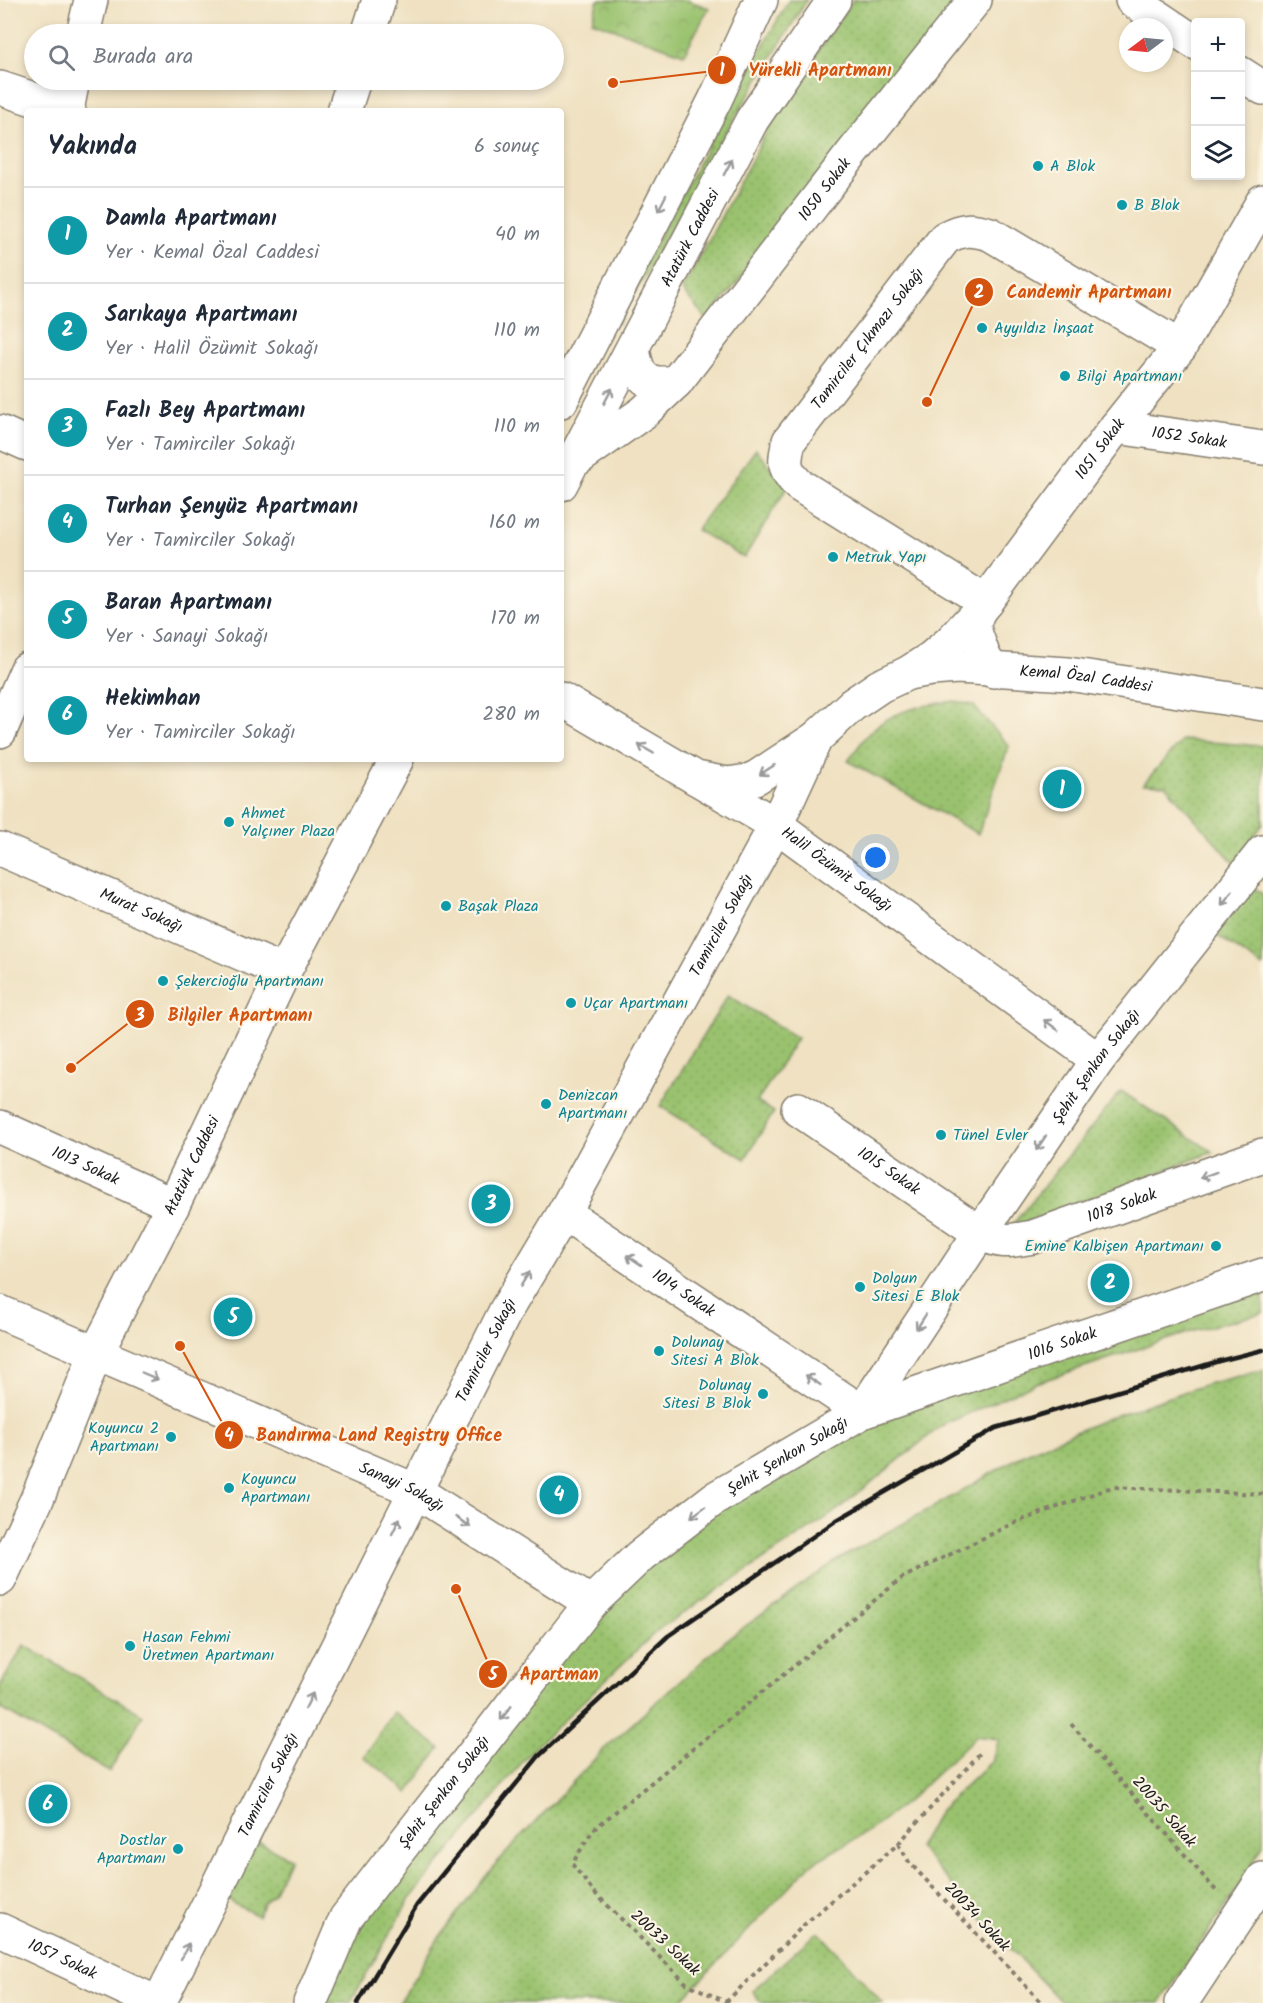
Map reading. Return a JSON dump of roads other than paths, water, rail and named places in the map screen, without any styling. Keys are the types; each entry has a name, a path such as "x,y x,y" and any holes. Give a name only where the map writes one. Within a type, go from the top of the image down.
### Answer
{"street":[{"path":"85,24 91,0"},
{"path":"371,24 379,0"},
{"path":"564,395 715,100 761,0"},
{"name":"Atatürk Caddesi","path":"567,473 752,120 834,0"},
{"name":"1050 Sokak","path":"567,473 644,412 676,382 851,155 975,0"},
{"path":"1132,0 1191,40"},
{"path":"1245,76 1263,88"},
{"path":"0,88 70,100"},
{"path":"345,108 351,90"},
{"name":"1051 Sokak","path":"908,673 938,653 982,607 1116,427 1180,347 1263,201"},
{"name":"Tamirciler Çıkmazı Sokağı","path":"982,607 799,485 788,474 786,458 789,441 945,238 958,231 973,230 990,234 1180,347"},
{"path":"633,349 639,373 650,382 660,384 676,382"},
{"name":"1052 Sokak","path":"1116,427 1263,448"},
{"path":"0,432 24,443"},
{"path":"982,607 973,626 984,657 993,671"},
{"name":"Kemal Özal Caddesi","path":"908,673 957,667 1068,674 1263,704"},
{"name":"Tamirciler Sokağı","path":"696,778 727,784 748,781 816,738 852,705 880,686 908,673"},
{"path":"0,731 24,676"},
{"name":"Halil Özümit Sokağı","path":"564,701 776,825 1098,1060"},
{"name":"Tamirciler Sokağı","path":"158,2003 506,1310 564,1214 776,825 816,738"},
{"name":"Atatürk Caddesi","path":"0,1579 37,1499 96,1353 173,1205 285,972 395,762"},
{"name":"Murat Sokağı","path":"0,849 285,972"},
{"name":"Şehit Şenkon Sokağı","path":"310,2003 346,1918 591,1604 640,1556 714,1499 862,1412 1098,1060 1263,852"},
{"name":"1015 Sokak","path":"798,1109 980,1233"},
{"name":"1013 Sokak","path":"0,1127 173,1205"},
{"name":"1018 Sokak","path":"980,1233 995,1240 1008,1242 1034,1237 1263,1155"},
{"name":"1014 Sokak","path":"564,1214 862,1412"},
{"name":"1016 Sokak","path":"862,1412 1263,1275"},
{"name":"Sanayi Sokağı","path":"0,1312 414,1490 591,1604"},
{"path":"1181,2003 1263,1879"},
{"name":"1057 Sokak","path":"0,1930 158,2003"}],"railway":[{"path":"358,2003 417,1905 539,1756 668,1636 837,1520 996,1428 1263,1350"}],"place":[{"name":"Yürekli Apartmanı","path":"613,83"},
{"name":"A Blok","path":"1038,166"},
{"name":"B Blok","path":"1122,205"},
{"name":"Ayyıldız İnşaat","path":"982,328"},
{"name":"Bilgi Apartmanı","path":"1065,376"},
{"name":"Candemir Apartmanı","path":"927,402"},
{"name":"Metruk Yapı","path":"833,557"},
{"name":"Damla Apartmanı","path":"1062,789"},
{"name":"Ahmet Yalçıner Plaza","path":"229,822"},
{"name":"Başak Plaza","path":"446,906"},
{"name":"Şekercioğlu Apartmanı","path":"163,981"},
{"name":"Uçar Apartmanı","path":"571,1003"},
{"name":"Bilgiler Apartmanı","path":"71,1068"},
{"name":"Denizcan Apartmanı","path":"546,1104"},
{"name":"Tünel Evler","path":"941,1135"},
{"name":"Fazlı Bey Apartmanı","path":"491,1204"},
{"name":"Emine Kalbişen Apartmanı","path":"1216,1246"},
{"name":"Sarıkaya Apartmanı","path":"1110,1283"},
{"name":"Dolgun Sitesi E Blok","path":"860,1287"},
{"name":"Baran Apartmanı","path":"233,1317"},
{"name":"Bandırma Land Registry Office","path":"180,1346"},
{"name":"Dolunay Sitesi A Blok","path":"659,1351"},
{"name":"Dolunay Sitesi B Blok","path":"763,1394"},
{"name":"Koyuncu 2 Apartmanı","path":"171,1437"},
{"name":"Koyuncu Apartmanı","path":"229,1488"},
{"name":"Turhan Şenyüz Apartmanı","path":"559,1495"},
{"name":"Apartman","path":"456,1589"},
{"name":"Hasan Fehmi Üretmen Apartmanı","path":"130,1646"},
{"name":"Hekimhan","path":"48,1804"},
{"name":"Dostlar Apartmanı","path":"178,1849"}]}
